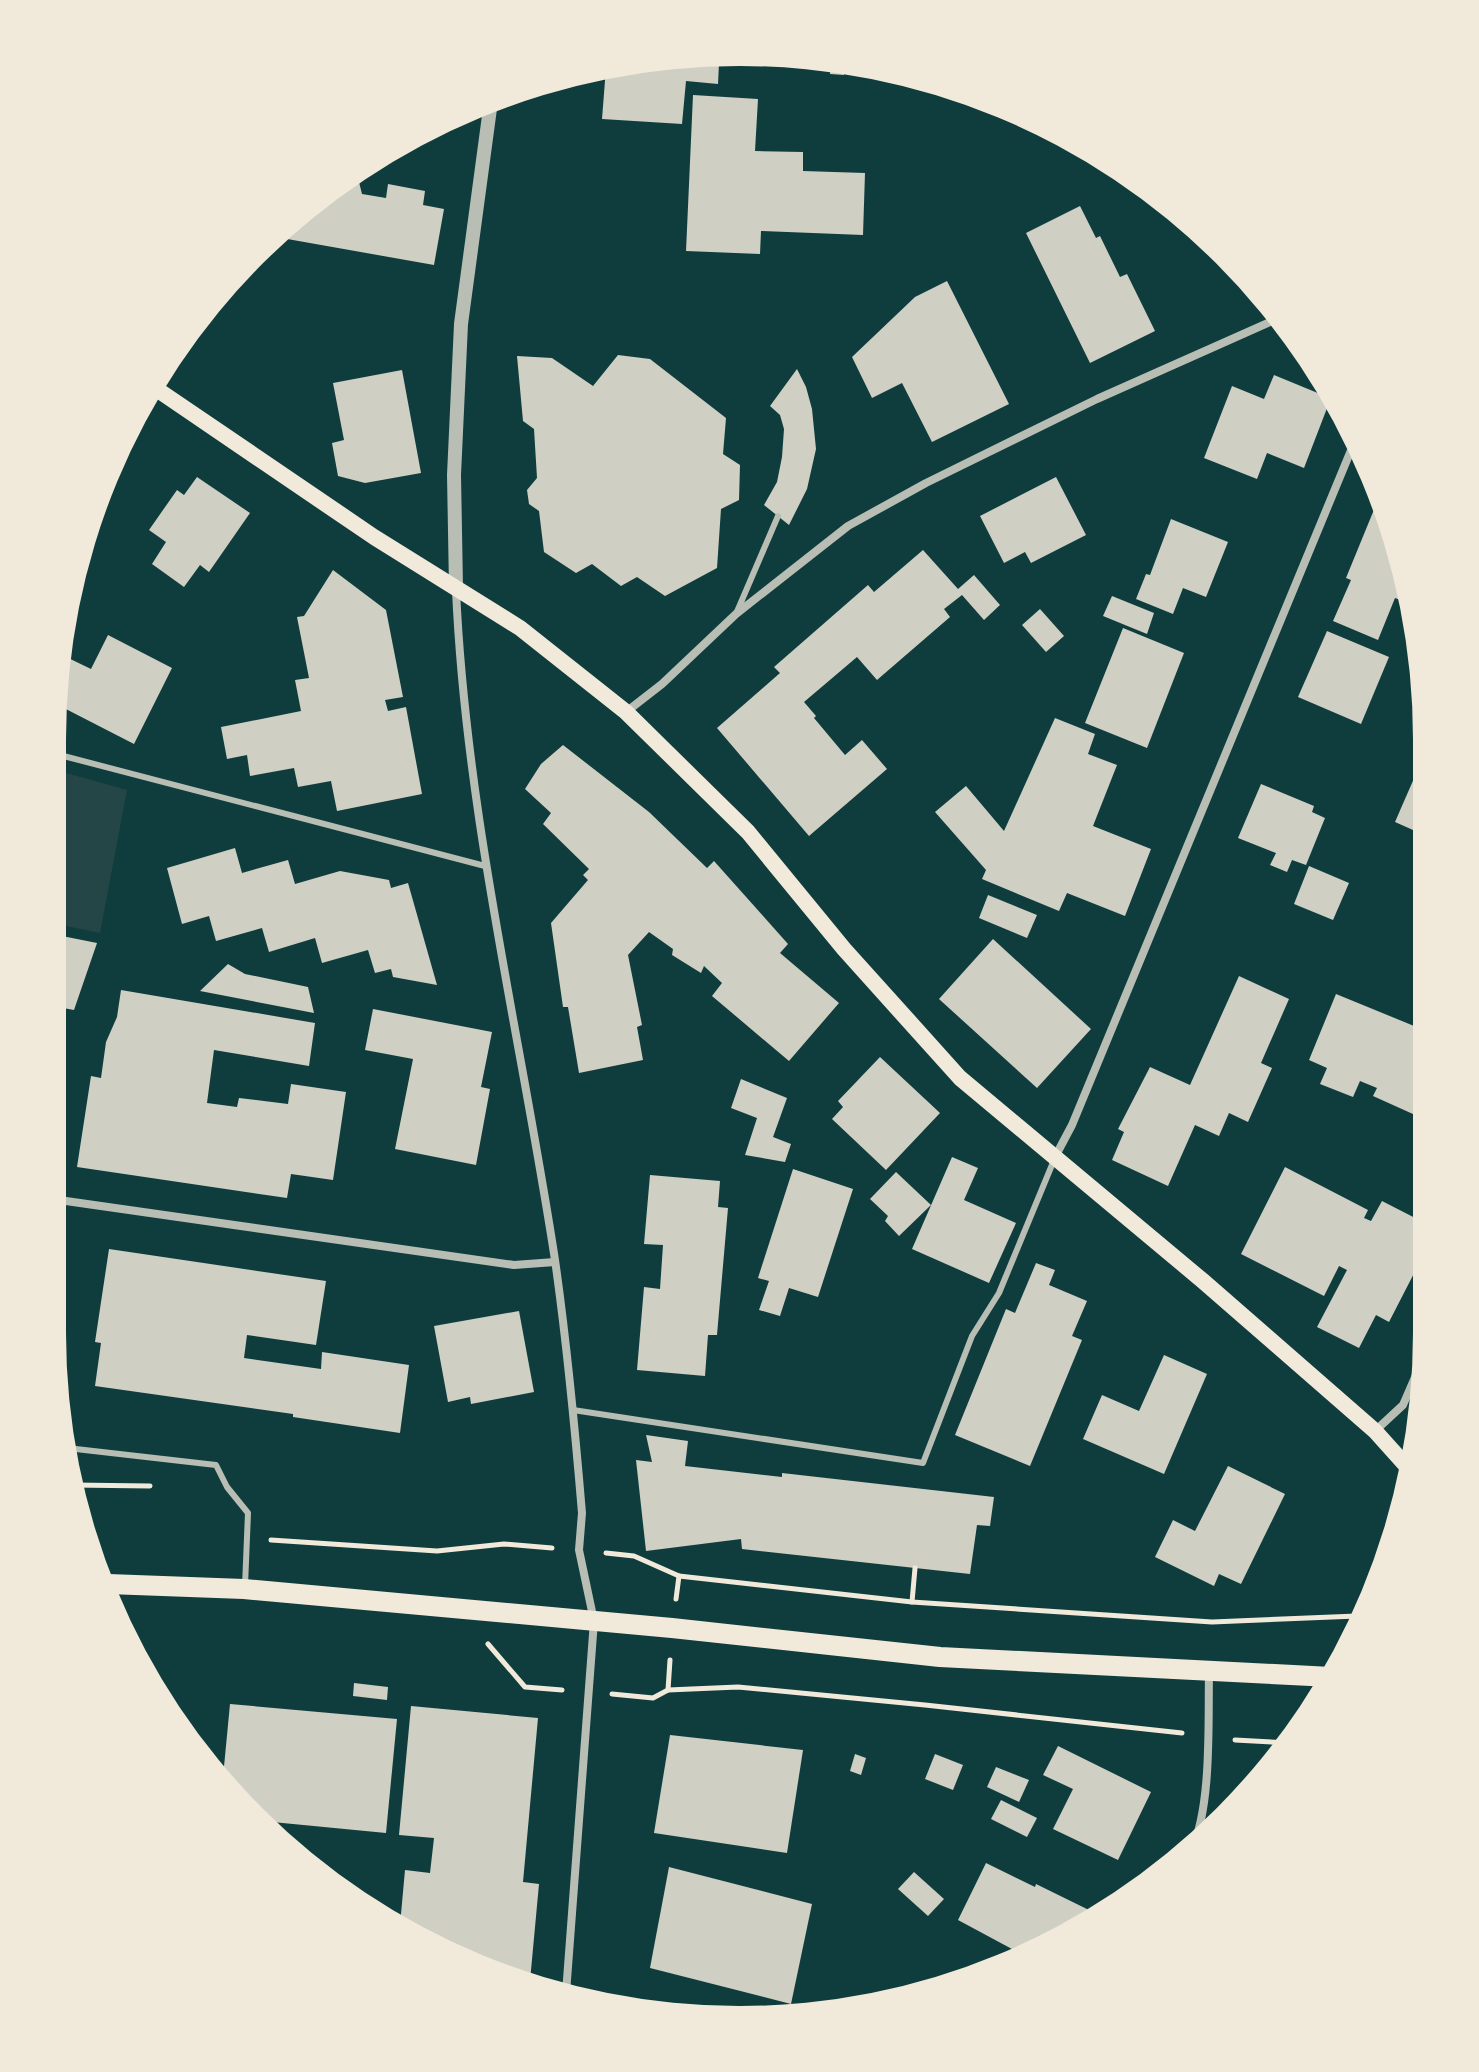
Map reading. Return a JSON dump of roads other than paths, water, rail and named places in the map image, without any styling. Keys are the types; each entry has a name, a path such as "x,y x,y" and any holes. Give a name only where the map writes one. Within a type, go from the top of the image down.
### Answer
{"main road":[{"path":"162,393 374,537 520,628 626,712 748,832 844,949 960,1078 1203,1281 1375,1431 1401,1460"},
{"path":"115,1584 244,1589 940,1657 1318,1676"}],"street":[{"path":"489,114 461,324 454,475 456,587 460,671 485,866 555,1262 582,1513 579,1550 594,1621 567,1983"},
{"path":"626,712 662,684 736,614 848,526 913,490 1097,399 1269,323"},
{"path":"1055,1157 1072,1125 1349,454"},
{"path":"66,1201 514,1265 555,1262"},
{"path":"1375,1431 1403,1405 1411,1387"},
{"path":"1199,1825 1204,1790 1209,1672"}],"lane":[{"path":"736,614 778,516"},
{"path":"66,757 485,866"},
{"path":"573,1410 923,1463 972,1336 999,1293 1055,1157"},
{"path":"77,1449 216,1465 227,1487 248,1513 244,1589"}]}
